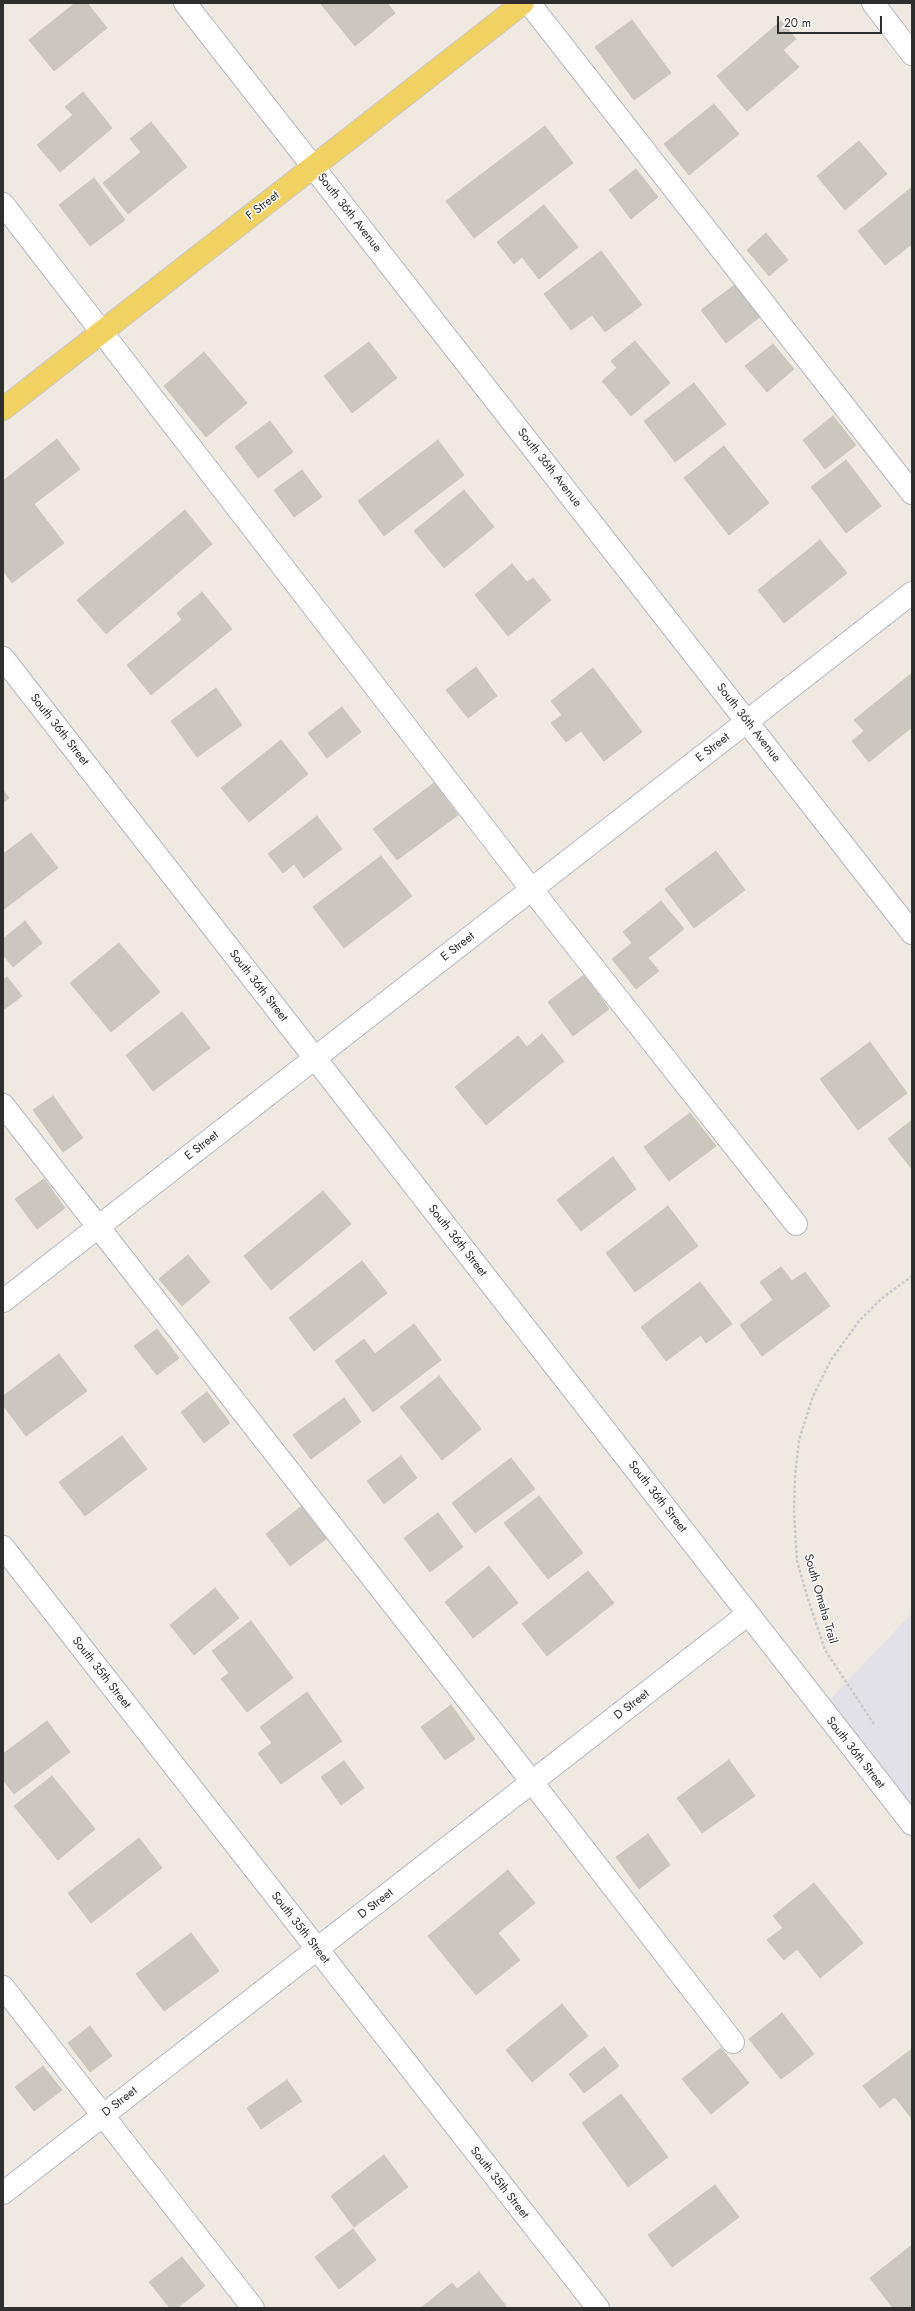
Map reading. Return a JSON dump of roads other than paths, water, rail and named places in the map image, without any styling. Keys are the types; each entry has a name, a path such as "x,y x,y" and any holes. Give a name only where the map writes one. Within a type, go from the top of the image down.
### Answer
{"main road":[{"name":"F Street","path":"3,409 523,3"}],"street":[{"name":"South 36th Avenue","path":"185,3 912,933"},
{"path":"529,3 912,493"},
{"path":"872,3 912,54"},
{"path":"3,204 532,890 796,1224"},
{"name":"E Street","path":"3,1301 912,593"},
{"name":"South 36th Street","path":"3,658 912,1824"},
{"path":"3,1105 99,1226 733,2042"},
{"name":"South 35th Street","path":"3,1547 316,1950 598,2308"},
{"name":"D Street","path":"3,2192 748,1614"},
{"path":"3,1987 254,2308"}]}
